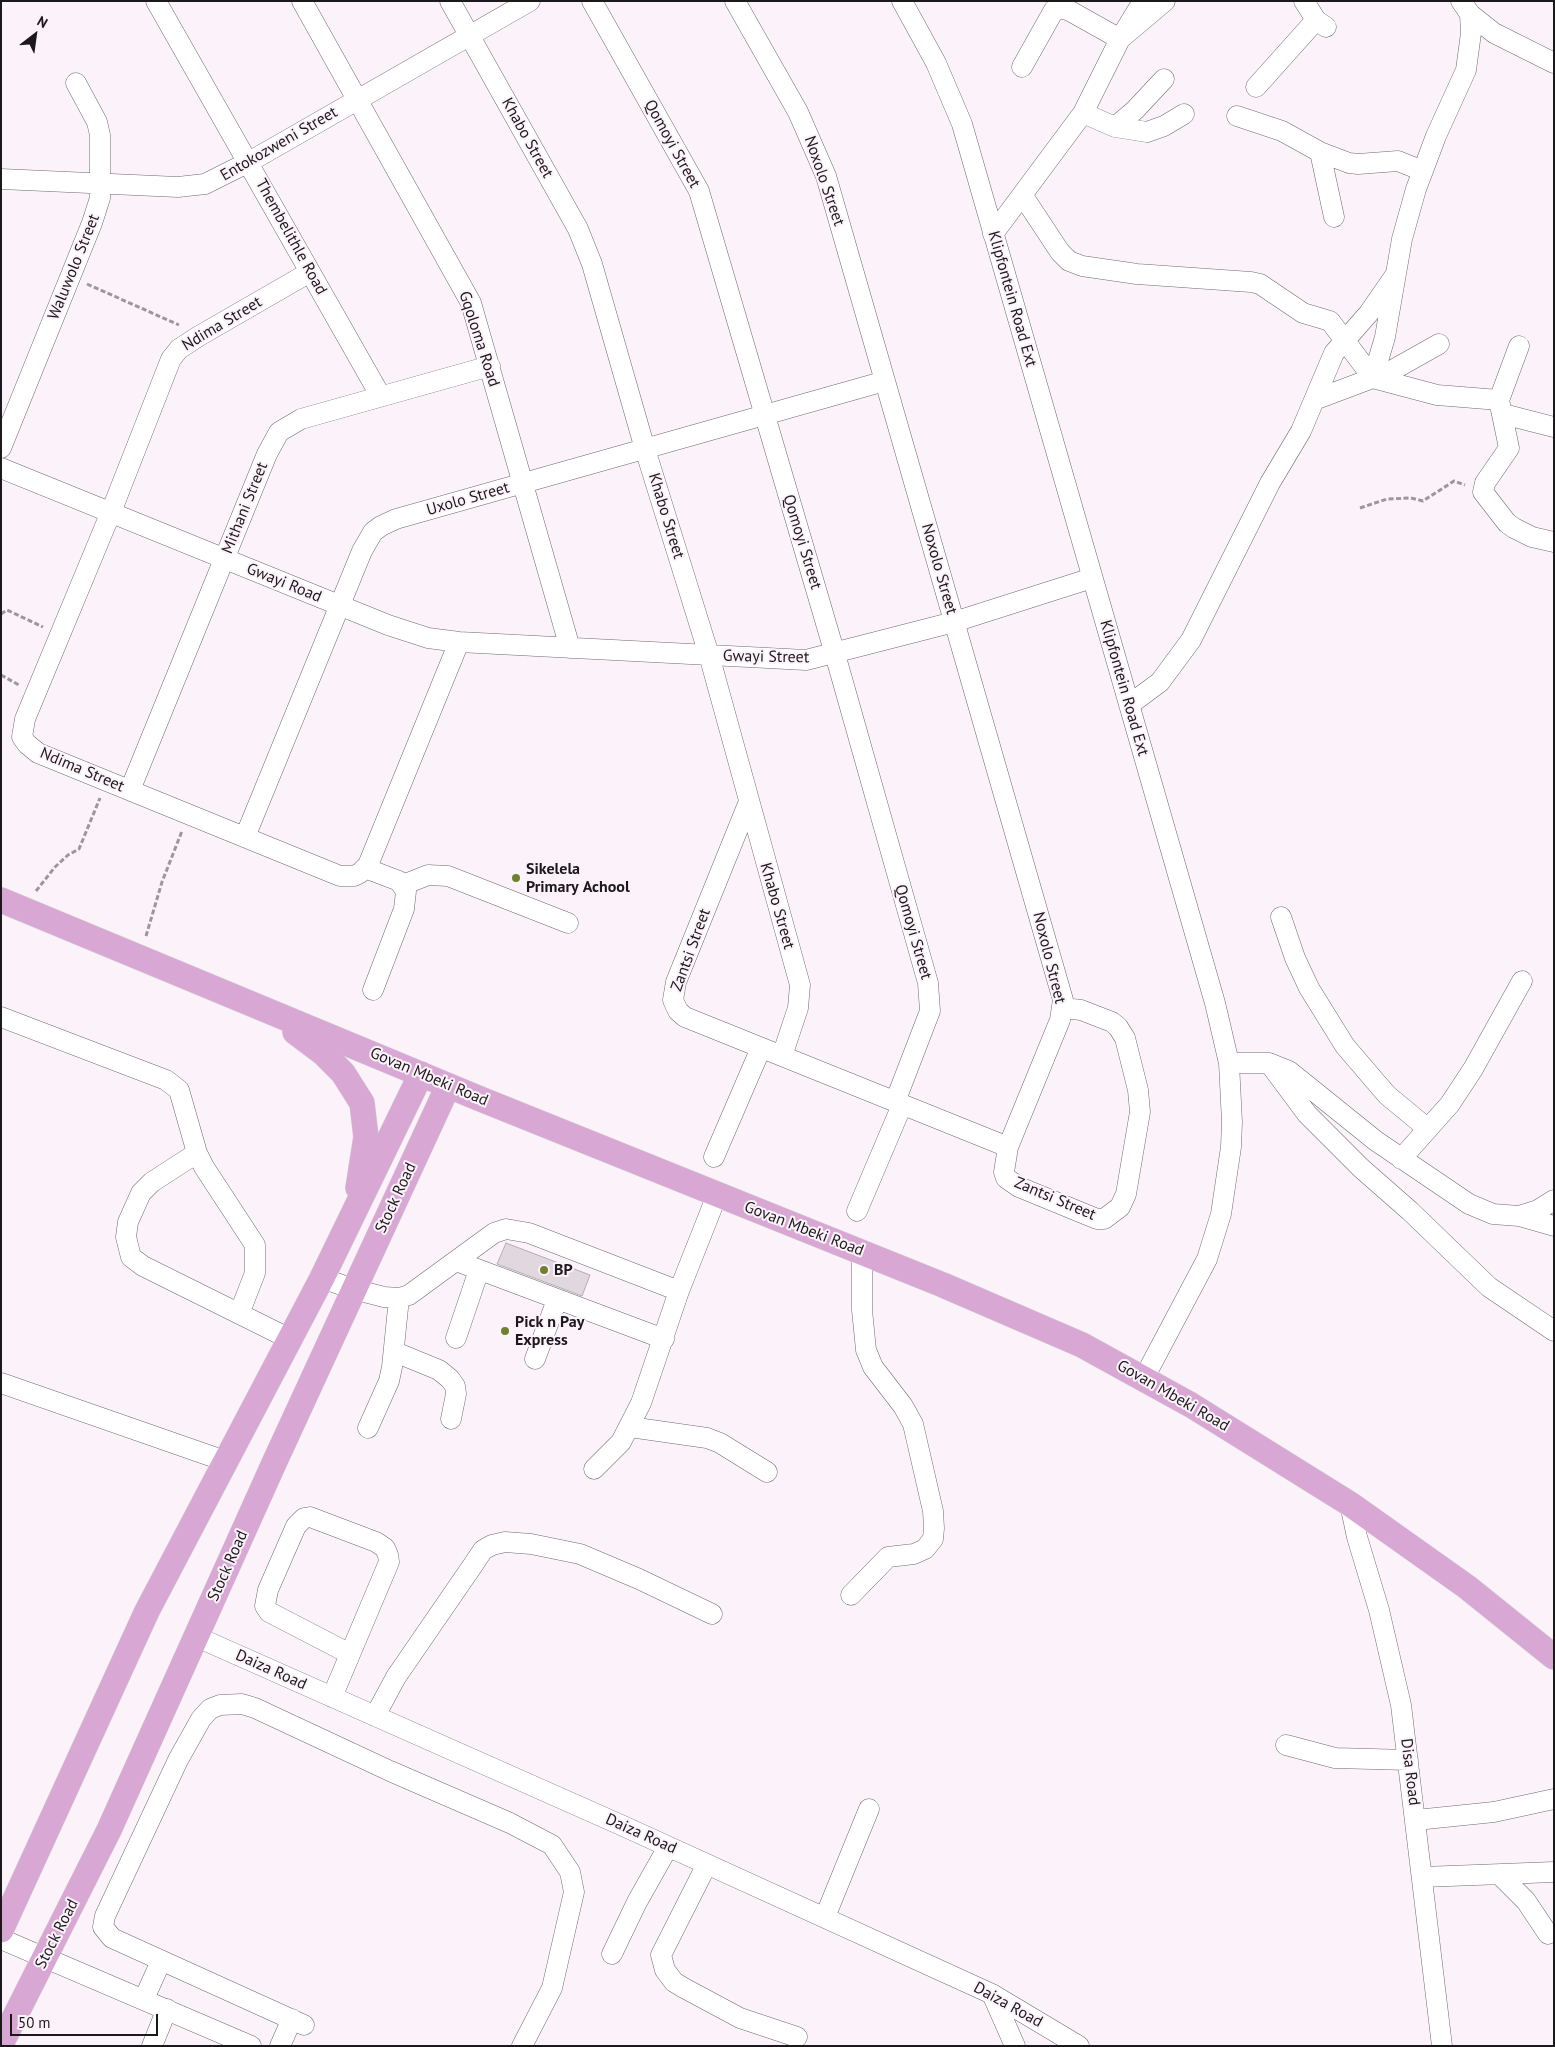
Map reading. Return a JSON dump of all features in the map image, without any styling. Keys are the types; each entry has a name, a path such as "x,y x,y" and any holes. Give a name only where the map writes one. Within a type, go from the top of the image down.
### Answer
{"main road":[{"name":"Govan Mbeki Road","path":"1,900 448,1086 862,1252 1082,1345 1144,1378 1242,1436 1350,1504 1467,1587 1554,1656"},
{"path":"270,1011 323,1053 343,1073 362,1103 365,1129 364,1154 349,1225"},
{"name":"Stock Road","path":"1,1930 147,1611 322,1278 421,1074"},
{"name":"Stock Road","path":"1,2044 109,1830 353,1289 448,1086"}],"street":[{"name":"Thembelithle Road","path":"156,1 380,395"},
{"name":"Gqoloma Road","path":"302,1 467,296 490,366 570,648"},
{"name":"Khabo Street","path":"450,1 578,229 592,264 645,449 709,655 748,804 801,992 798,1008 782,1056"},
{"name":"Entokozweni Street","path":"1,179 195,186 212,181 249,162 530,1"},
{"name":"Qomoyi Street","path":"592,1 699,190 835,654 928,983 930,1011 898,1103"},
{"name":"Noxolo Street","path":"735,1 798,112 822,167 1064,1008 1008,1147"},
{"name":"Klipfontein Road Ext","path":"902,1 936,63 962,124 1215,1003 1229,1063 1232,1122 1231,1147 1221,1214 1204,1266 1144,1378"},
{"path":"993,234 1084,113 1120,39 1143,1"},
{"path":"1120,39 1165,1"},
{"path":"1256,87 1321,24 1304,1"},
{"path":"1022,67 1051,13 1058,8 1070,11 1120,39"},
{"path":"1465,8 1494,33 1554,63"},
{"path":"1373,378 1385,337 1402,239 1436,136 1466,70 1472,33 1465,8"},
{"path":"1115,127 1135,110 1164,78"},
{"name":"Waluwolo Street","path":"1,448 98,207 102,151 97,122 76,83"},
{"path":"1084,113 1115,127 1147,132 1164,126 1184,114"},
{"path":"1237,116 1282,131 1320,152 1349,163 1398,162 1423,171"},
{"path":"1320,152 1334,217"},
{"path":"1023,196 1060,252 1069,261 1082,266 1112,272 1260,284 1304,313 1330,321 1344,339 1355,358 1373,378 1436,395 1501,408 1554,427"},
{"name":"Ndima Street","path":"310,272 199,336 179,350 171,359 111,512 24,719 22,737 26,744 38,753 340,876 354,876 365,868"},
{"path":"1129,705 1160,682 1191,640 1270,483 1302,431 1334,353 1344,339 1369,313 1396,274"},
{"path":"1317,398 1391,371 1439,344"},
{"path":"1519,346 1501,408 1509,448 1485,483 1483,492 1507,523 1514,528 1532,537 1554,542"},
{"name":"Mithani Street","path":"130,790 267,454 279,432 301,418 490,366"},
{"name":"Uxolo Street","path":"245,837 339,605 368,540 381,526 396,519 885,381"},
{"name":"Gwayi Road","path":"1,468 414,634 459,642"},
{"name":"Gwayi Street","path":"459,642 806,660 954,622 1092,578"},
{"path":"373,990 406,900 404,886 393,879 365,868 459,642"},
{"name":"Zantsi Street","path":"748,804 676,982 673,1000 678,1011 685,1017 1008,1147 1004,1172 1006,1178 1019,1187 1097,1220 1110,1216 1120,1207 1126,1194 1140,1112 1138,1090 1125,1038 1112,1022 1081,1010 1064,1008"},
{"path":"404,886 428,874 448,876 568,923"},
{"path":"1280,917 1308,988 1345,1046 1387,1095 1428,1129"},
{"path":"1401,1159 1450,1104 1473,1069 1522,981"},
{"path":"1,1018 174,1084 182,1096 197,1153 221,1195 251,1236 255,1245 255,1273 239,1314"},
{"path":"714,1157 761,1048"},
{"path":"1229,1063 1269,1063 1299,1077 1401,1159 1468,1204 1493,1214 1519,1216 1554,1226"},
{"path":"1269,1063 1306,1114 1361,1168 1416,1217 1489,1288 1554,1332"},
{"path":"857,1211 898,1103"},
{"path":"197,1153 152,1182 141,1193 128,1222 127,1249 131,1257 143,1266 290,1339"},
{"path":"594,1470 621,1442 641,1403 679,1291 716,1195"},
{"path":"1519,1216 1538,1210 1554,1200"},
{"path":"322,1278 353,1289 399,1298 417,1291 494,1233 506,1229 515,1229 679,1291"},
{"path":"851,1595 888,1558 914,1554 925,1549 933,1539 934,1528 933,1511 913,1424 902,1406 877,1374 866,1350 862,1310 862,1252"},
{"path":"456,1262 664,1339"},
{"path":"456,1338 479,1270"},
{"path":"368,1428 389,1381 399,1298"},
{"path":"535,1359 557,1300"},
{"path":"394,1352 439,1370 450,1379 455,1386 456,1394 451,1419"},
{"path":"1,1383 225,1461"},
{"path":"630,1427 675,1431 707,1438 720,1443 766,1472"},
{"name":"Disa Road","path":"1350,1504 1357,1537 1379,1610 1401,1706 1442,2046"},
{"path":"332,1697 389,1562 388,1555 385,1548 376,1542 310,1517 304,1518 296,1526 268,1590 265,1606 269,1612 350,1654"},
{"path":"374,1716 396,1677 472,1565 483,1550 492,1545 505,1542 531,1544 580,1554 639,1578 712,1614"},
{"name":"Daiza Road","path":"197,1637 668,1846 992,1994 1079,2046"},
{"path":"280,2046 298,2022 161,1961 108,1935 103,1927 105,1916 178,1760 201,1719 210,1709 220,1705 242,1704 510,1823 552,1845 570,1872 574,1892 552,1988 522,2046"},
{"path":"1286,1745 1335,1758 1408,1760"},
{"path":"1416,1820 1494,1812 1554,1799"},
{"path":"825,1917 869,1810"},
{"path":"612,1954 637,1902 668,1846"},
{"path":"707,1864 661,1955 664,1970 674,1982 740,2018 797,2037"},
{"path":"1423,1877 1554,1872"},
{"path":"1500,1875 1526,1902 1548,1934"},
{"path":"1,1939 144,1999 239,2043"},
{"path":"144,1999 161,1961"},
{"path":"992,1994 1014,2046"},
{"path":"152,2046 167,2010"}],"path":[{"path":"70,277 168,319 199,336"},
{"path":"1360,508 1386,499 1411,498 1423,501 1454,481 1483,492"},
{"path":"1,614 7,610 60,634"},
{"path":"24,910 55,867 68,855 79,849 107,781"},
{"path":"136,956 148,932 162,882 188,814"}],"building":[{"path":"506,1243 590,1275 582,1296 497,1264"}],"place":[{"name":"Sikelela Primary Achool","path":"516,878"},
{"name":"BP","path":"544,1270"},
{"name":"Pick n Pay Express","path":"505,1331"}]}
